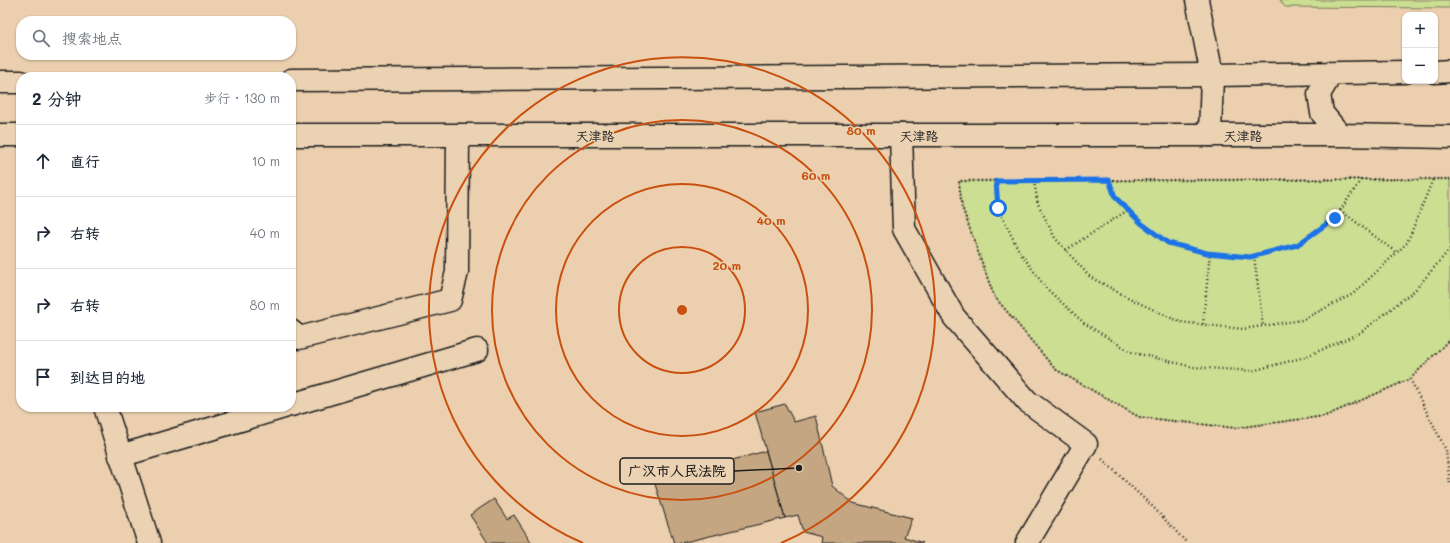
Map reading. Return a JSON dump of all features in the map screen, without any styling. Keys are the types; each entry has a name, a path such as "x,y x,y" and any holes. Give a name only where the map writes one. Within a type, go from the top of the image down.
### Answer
{"main road":[{"path":"1197,0 1212,75 1210,135"},
{"path":"1438,72 1450,71"},
{"path":"296,80 1212,75 1402,72"},
{"path":"1331,74 1319,94 1322,113 1340,134"},
{"path":"0,82 16,82"},
{"name":"天津路","path":"296,135 1340,134 1450,137"},
{"path":"0,135 16,135"},
{"path":"296,335 299,338 450,300 457,272 458,135"},
{"path":"901,135 904,229 954,317 1028,401 1086,444 1027,543"},
{"path":"296,404 477,350"},
{"path":"107,412 149,543"},
{"path":"120,456 267,412"}],"path":[{"path":"1109,180 1115,197 1141,223 1168,243 1210,253 1250,257 1297,245 1335,218 1361,179"},
{"path":"1034,181 1038,204 1055,238 1090,277 1137,302 1180,322 1243,329 1302,320 1353,294 1407,243 1433,179"},
{"path":"1450,179 959,181 962,207 994,296 1055,370 1139,417 1235,428 1325,416 1410,379 1450,339"},
{"path":"996,181 998,208 1019,251 1046,288 1084,323 1131,352 1193,367 1252,371 1305,357 1360,333 1415,290 1450,249"},
{"path":"1066,250 1128,210"},
{"path":"1340,210 1397,253"},
{"path":"1203,324 1210,253"},
{"path":"1254,256 1263,326"},
{"path":"1410,379 1446,450 1450,485"},
{"path":"1086,444 1187,543"}],"green space":[{"path":"1280,0 1450,0 1450,8 1285,7"},
{"path":"1450,179 1450,339 1410,379 1325,416 1235,428 1139,417 1055,369 994,296 962,207 959,181"}],"building":[{"path":"785,404 794,422 816,416 832,486 853,503 912,518 904,537 923,543 821,543 822,537 803,532 798,515 785,518 755,412"},
{"path":"766,451 785,518 681,543 674,543 654,481"},
{"path":"494,499 507,519 514,515 532,543 488,543 470,515"}],"place":[{"name":"广汉市人民法院","path":"799,468"}],"route":[{"path":"998,208 996,181 1109,180 1115,197 1141,223 1168,243 1207,253 1250,257 1297,245 1335,218"}]}
